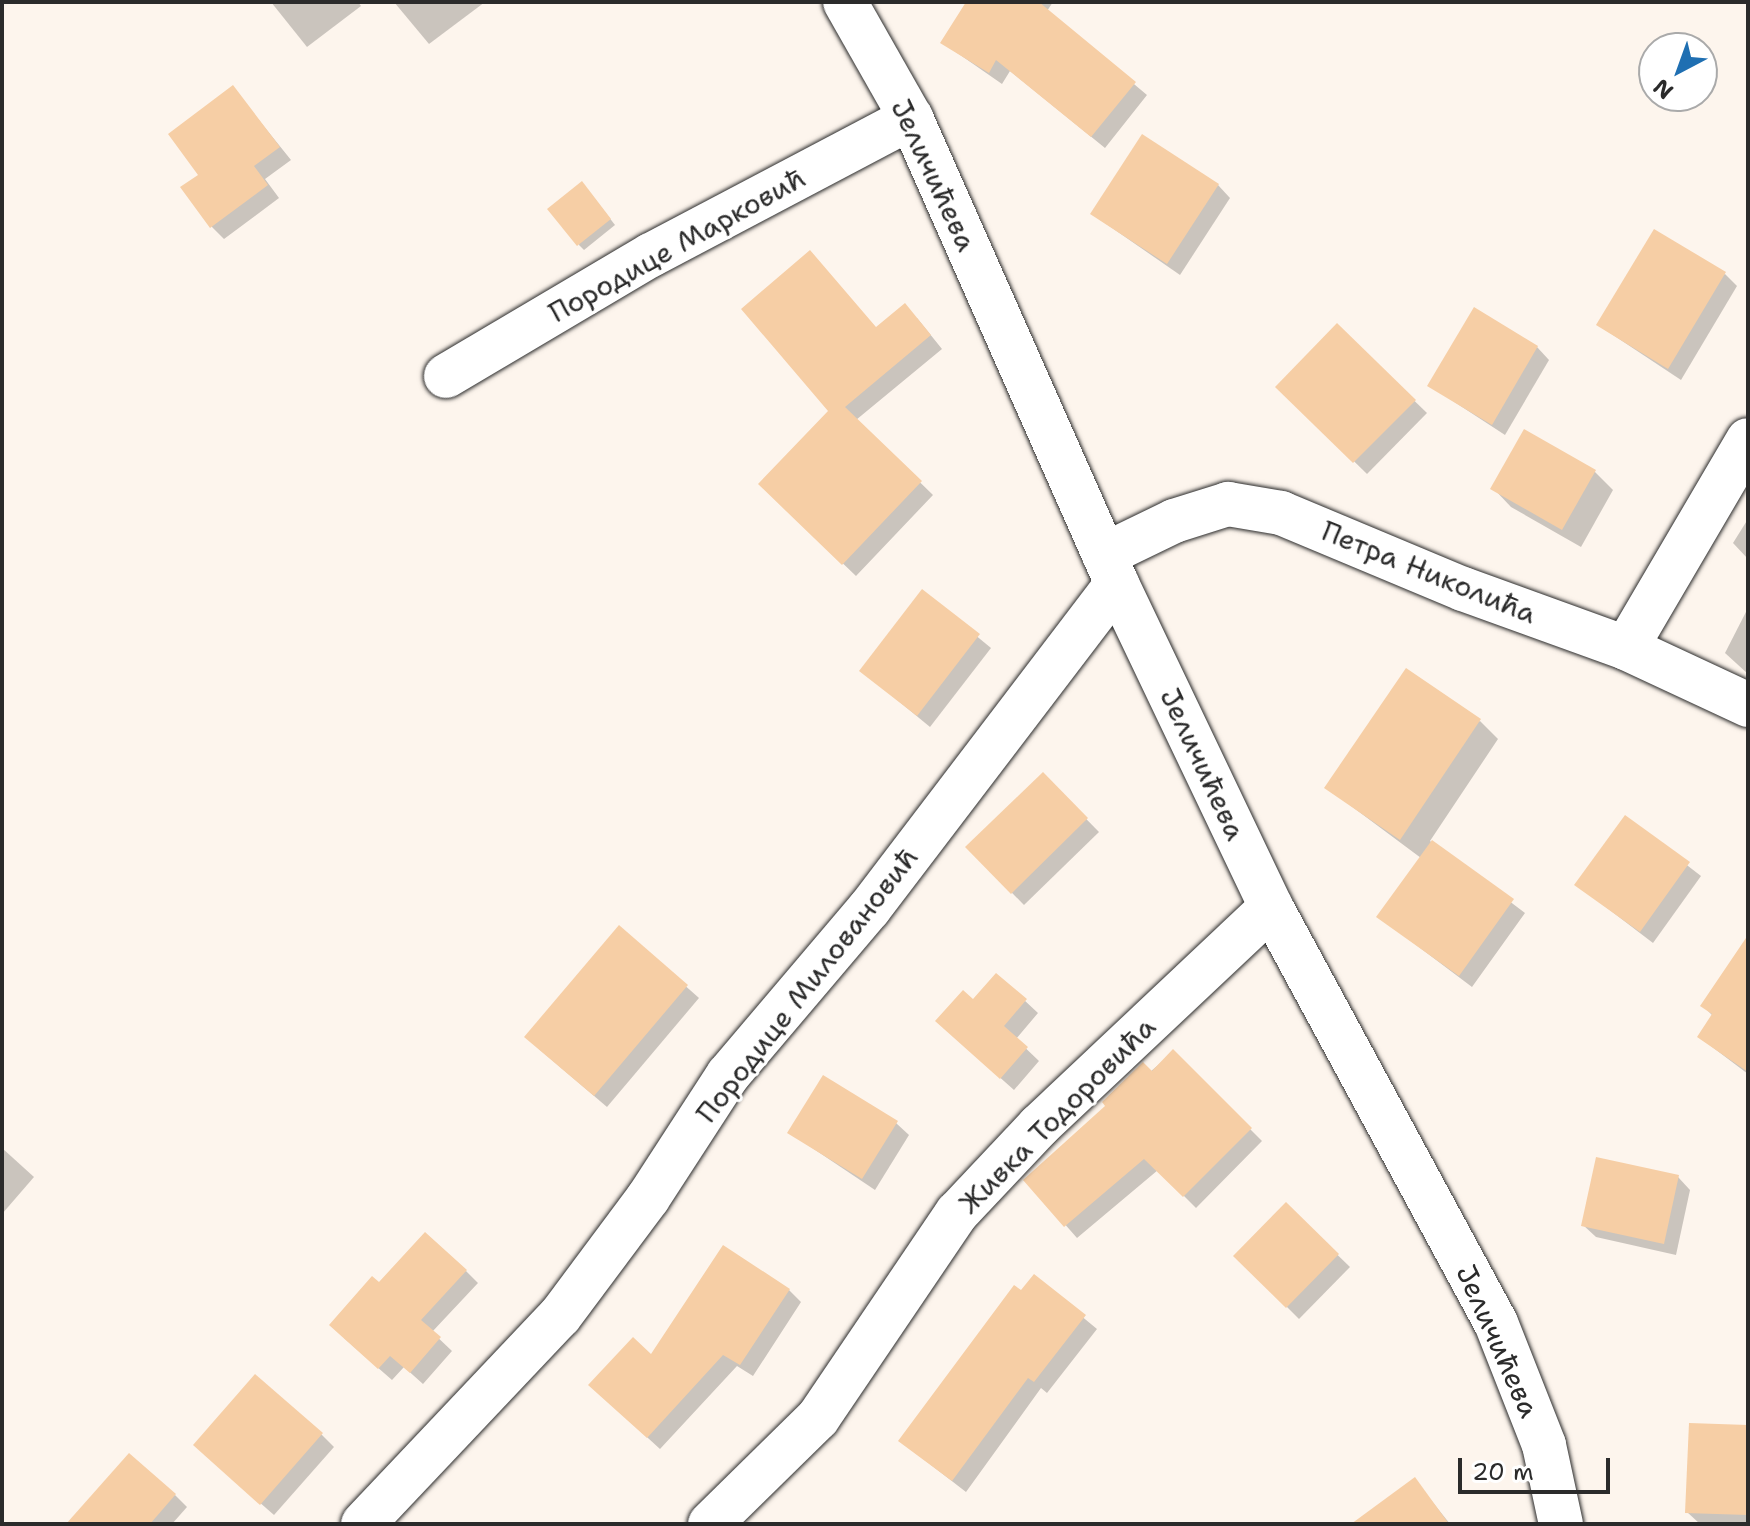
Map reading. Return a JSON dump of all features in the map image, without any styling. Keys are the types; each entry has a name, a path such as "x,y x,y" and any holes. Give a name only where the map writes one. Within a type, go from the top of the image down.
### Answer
{"street":[{"name":"Јеличићева","path":"845,2 911,118 1111,569 1271,907 1496,1323 1544,1445 1561,1524"},
{"name":"Породице Марковић","path":"446,376 651,255 911,118"},
{"path":"1626,648 1748,440"},
{"name":"Петра Николића","path":"1111,569 1174,521 1228,504 1281,513 1463,589 1626,648 1748,705"},
{"name":"Породице Миловановић","path":"363,1524 560,1316 648,1198 728,1075 869,909 1111,569"},
{"name":"Живка Тодоровића","path":"710,1524 818,1418 957,1213 1039,1126 1271,907"}],"building":[{"path":"966,2 1039,2 1136,82 1091,137 996,60 989,73 940,43"},
{"path":"233,85 280,147 254,166 268,185 210,228 180,187 198,175 168,134"},
{"path":"1142,134 1219,184 1167,264 1090,214"},
{"path":"582,181 611,219 577,246 547,209"},
{"path":"1654,229 1726,272 1668,369 1596,325"},
{"path":"810,250 876,327 905,303 931,335 845,407 922,481 842,565 758,484 828,411 741,309"},
{"path":"1474,307 1538,346 1492,425 1427,386"},
{"path":"1337,323 1416,400 1353,463 1275,387"},
{"path":"1524,429 1596,470 1562,530 1490,489"},
{"path":"922,589 980,634 917,716 859,671"},
{"path":"1406,668 1481,719 1400,840 1324,788"},
{"path":"1043,772 1088,818 1011,894 965,847"},
{"path":"1625,815 1690,862 1640,932 1574,885"},
{"path":"1432,840 1514,899 1459,976 1376,917"},
{"path":"619,925 688,985 594,1096 524,1037"},
{"path":"1748,935 1748,1072 1697,1037 1712,1014 1700,1006"},
{"path":"996,973 1027,999 1004,1026 1028,1047 1000,1079 935,1021 963,990 973,999"},
{"path":"1173,1049 1252,1128 1183,1197 1144,1159 1064,1227 1023,1180 1105,1106 1102,1102 1143,1062 1152,1071"},
{"path":"823,1075 898,1121 862,1179 787,1133"},
{"path":"1596,1157 1679,1175 1664,1244 1581,1226"},
{"path":"1286,1202 1339,1254 1286,1308 1233,1256"},
{"path":"425,1232 467,1270 421,1320 441,1337 410,1373 390,1356 378,1369 329,1325 372,1276 379,1282"},
{"path":"723,1245 790,1289 740,1365 723,1355 647,1438 588,1385 633,1337 651,1354"},
{"path":"1034,1274 1086,1315 1034,1382 1028,1378 952,1481 898,1441 1014,1285 1021,1290"},
{"path":"255,1374 323,1433 260,1505 193,1445"},
{"path":"1689,1423 1748,1425 1748,1515 1685,1513"},
{"path":"129,1453 176,1494 150,1524 66,1524"},
{"path":"1415,1477 1449,1524 1351,1524"}]}
